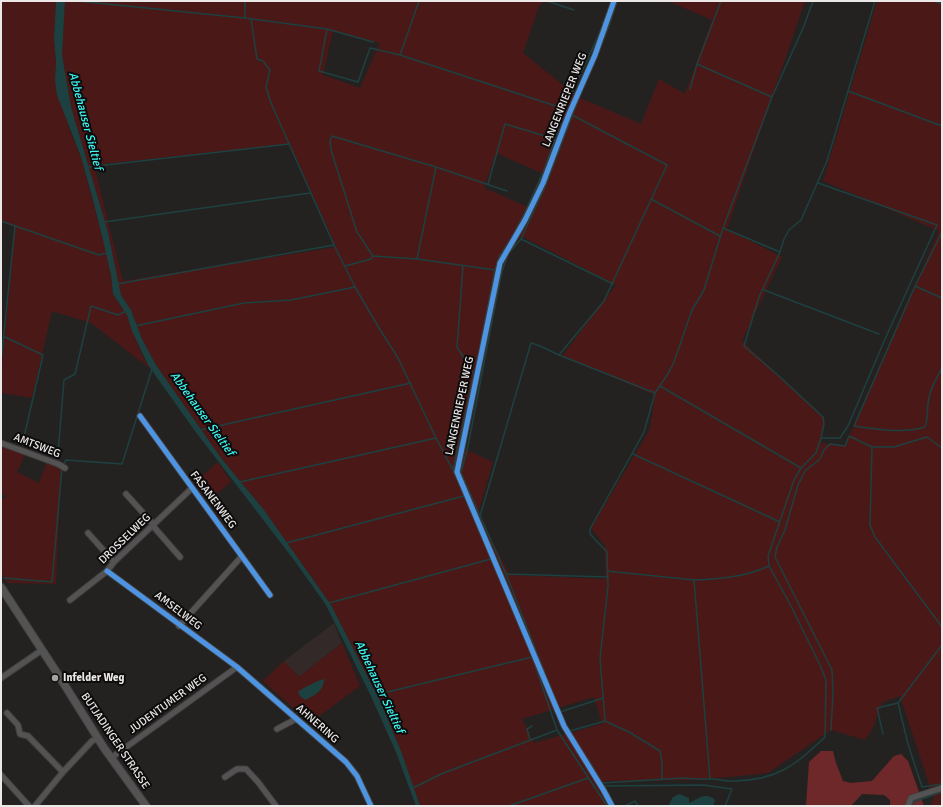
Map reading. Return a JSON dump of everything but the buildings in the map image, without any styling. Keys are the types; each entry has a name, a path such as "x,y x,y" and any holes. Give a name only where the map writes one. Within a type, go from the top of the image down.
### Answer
{"main road":[{"name":"BUTJADINGER STRASSE","path":"1,587 111,758 146,806"}],"street":[{"name":"LANGENRIEPER WEG","path":"612,806 604,790 564,726 457,472 500,263 525,220 543,183 614,1"},
{"name":"FASANENWEG","path":"140,416 270,595"},
{"name":"AMTSWEG","path":"1,443 65,468"},
{"name":"DROSSELWEG","path":"70,600 107,571 114,562 192,489"},
{"path":"126,494 180,557"},
{"path":"88,533 114,562"},
{"path":"180,626 242,556"},
{"name":"AMSELWEG","path":"107,571 237,667"},
{"path":"1,678 42,650"},
{"name":"AHNERING","path":"237,667 346,762 357,776 371,806"},
{"name":"JUDENTUMER WEG","path":"111,758 237,667"},
{"path":"7,713 18,725 20,734 28,736 63,772"},
{"path":"277,730 296,719"},
{"path":"35,806 63,772 92,741 98,738"},
{"path":"225,777 237,769 246,768 276,806"},
{"path":"1,775 29,806"},
{"path":"908,806 911,798 942,788"}],"shaded area":[{"path":"1,1 56,1 54,38 56,62 55,81 70,131 81,157 102,236 111,275 113,294 127,315 141,353 152,370 91,323 52,311 32,398 1,393 1,377 15,227 1,222"},
{"path":"65,1 544,1 539,6 523,53 578,97 641,124 659,79 685,94 712,20 668,1 805,1 727,229 782,257 742,341 825,419 821,443 845,446 939,231 823,181 877,1 942,1 942,806 930,806 934,799 900,696 883,702 872,729 865,740 831,730 768,773 699,780 601,781 612,806 420,806 401,751 380,701 331,605 264,510 221,458 156,365 142,339 131,310 121,295 108,232 71,107 62,55","holes":["333,31 380,43 360,88 323,75","290,144 336,247 123,281 94,165","496,153 544,174 528,207 484,188","521,236 616,285 562,356 655,395 650,429 591,528 605,546 605,579 510,575 478,514 493,462 462,448 496,273","594,697 602,724 534,743 522,719"]},
{"path":"1,444 26,452 17,472 39,483 47,462 61,469 56,584 8,583 1,573 1,500 6,497 1,492"},
{"path":"218,462 231,482 209,500 195,482"},
{"path":"334,623 342,643 299,677 284,661"},
{"path":"342,643 360,686 310,723 263,681 284,661 299,677"},
{"path":"821,751 833,751 843,781 851,783 872,781 894,756 901,754 908,761 924,806 890,806 890,800 884,795 862,794 851,806 806,806 809,762"}],"water":[{"path":"56,1 65,1 62,55 71,107 108,232 121,295 131,310 142,339 156,365 221,458 264,510 331,605 380,701 401,751 420,806 416,806 396,752 369,692 326,605 294,560 195,431 148,365 132,331 127,315 113,294 111,275 92,196 81,157 57,95 55,81 56,62 54,38"},
{"path":"324,679 322,687 315,695 305,700 300,696 298,692"},
{"path":"679,794 689,798 689,803 704,796 711,797 715,800 713,806 668,806 673,797"}],"waterway":[{"path":"77,1 245,18 327,29 373,42"},
{"path":"245,1 245,18"},
{"path":"400,55 419,1"},
{"path":"547,1 574,10"},
{"path":"599,50 617,1"},
{"path":"690,89 697,64 721,1"},
{"path":"605,721 600,658 608,586 607,552 590,534 590,529 644,432 655,393 674,362 692,310 704,290 723,228 772,97 804,26 813,1"},
{"path":"602,783 683,778 731,781 762,778 784,770 804,756 825,737 826,680 790,604 769,566 768,556 794,480 801,468 816,453 824,424 823,417 744,346 759,297 780,252 784,239 789,230 801,220 827,161 875,1"},
{"path":"934,1 942,4"},
{"path":"251,19 257,59 263,61 270,70 266,87 271,103 334,245 355,287 398,358 453,470 488,551"},
{"path":"327,29 319,71 358,82 370,48 400,55 565,109 603,25 602,22"},
{"path":"697,64 772,97"},
{"path":"848,91 942,126"},
{"path":"553,694 506,574 461,473 468,446 501,275 508,254 521,239 545,187 579,98"},
{"path":"559,355 604,301 667,165 572,115"},
{"path":"481,341 499,257 512,237 525,212 544,170 563,116"},
{"path":"488,184 505,124 555,139"},
{"path":"373,256 357,232 331,150 330,141 332,136 436,167 507,191"},
{"name":"Abbehauser Sieltief","path":"88,167 289,144"},
{"path":"417,259 436,167"},
{"path":"818,183 937,225 885,339 848,426 840,438 822,438"},
{"path":"104,222 310,193"},
{"path":"651,199 720,236"},
{"path":"1,221 99,255 107,253"},
{"path":"1,362 15,226"},
{"path":"723,228 780,252"},
{"path":"942,232 915,286 854,426 899,431 925,427 930,394 942,368"},
{"path":"521,239 613,284"},
{"path":"117,284 334,245"},
{"path":"345,266 371,259 373,256 417,259 495,270"},
{"path":"453,470 474,374 457,347 463,266"},
{"path":"915,286 942,298"},
{"path":"135,326 244,303 291,300 355,287"},
{"path":"764,290 879,334"},
{"path":"58,454 64,380 75,374 91,306 118,315 126,311"},
{"path":"5,337 43,355 24,437"},
{"path":"480,516 531,343 655,393"},
{"path":"63,465 66,460 122,464 152,369"},
{"name":"Abbehauser Sieltief","path":"200,430 411,383"},
{"path":"660,386 801,468"},
{"path":"831,730 833,693 832,670 775,557 777,547 785,530 798,485 805,471 820,459 824,450 830,444 845,446 849,436 872,447 894,447 927,437 942,448"},
{"path":"240,482 436,438"},
{"path":"872,447 870,525 875,537 942,627"},
{"path":"633,454 780,522"},
{"path":"4,578 52,582 62,468"},
{"path":"286,543 464,496"},
{"path":"329,603 491,559"},
{"path":"607,571 694,580 732,577 751,573 769,566"},
{"path":"506,574 608,577"},
{"path":"694,580 710,779"},
{"path":"942,645 898,703 908,744 922,787 942,784"},
{"path":"532,656 557,730"},
{"name":"Abbehauser Sieltief","path":"375,695 532,657"},
{"path":"560,710 560,712 603,698"},
{"path":"883,734 877,708 898,703"},
{"path":"570,731 605,721 629,732 660,751 662,780"},
{"path":"530,740 527,729 532,726"},
{"path":"413,788 441,774 557,730 607,806"},
{"path":"588,759 602,783"},
{"path":"509,806 588,778"},
{"path":"604,786 703,785 732,789 725,806"},
{"path":"912,806 913,802 942,792"},
{"path":"625,806 635,801 638,806"}],"cycle path":[{"path":"612,806 564,726 457,472 500,263 525,220 543,183 569,114 595,55 614,1"},
{"path":"140,416 270,595"},
{"path":"107,571 237,667 346,762 357,776 371,806"}],"place":[{"name":"Infelder Weg","path":"55,678"}]}
